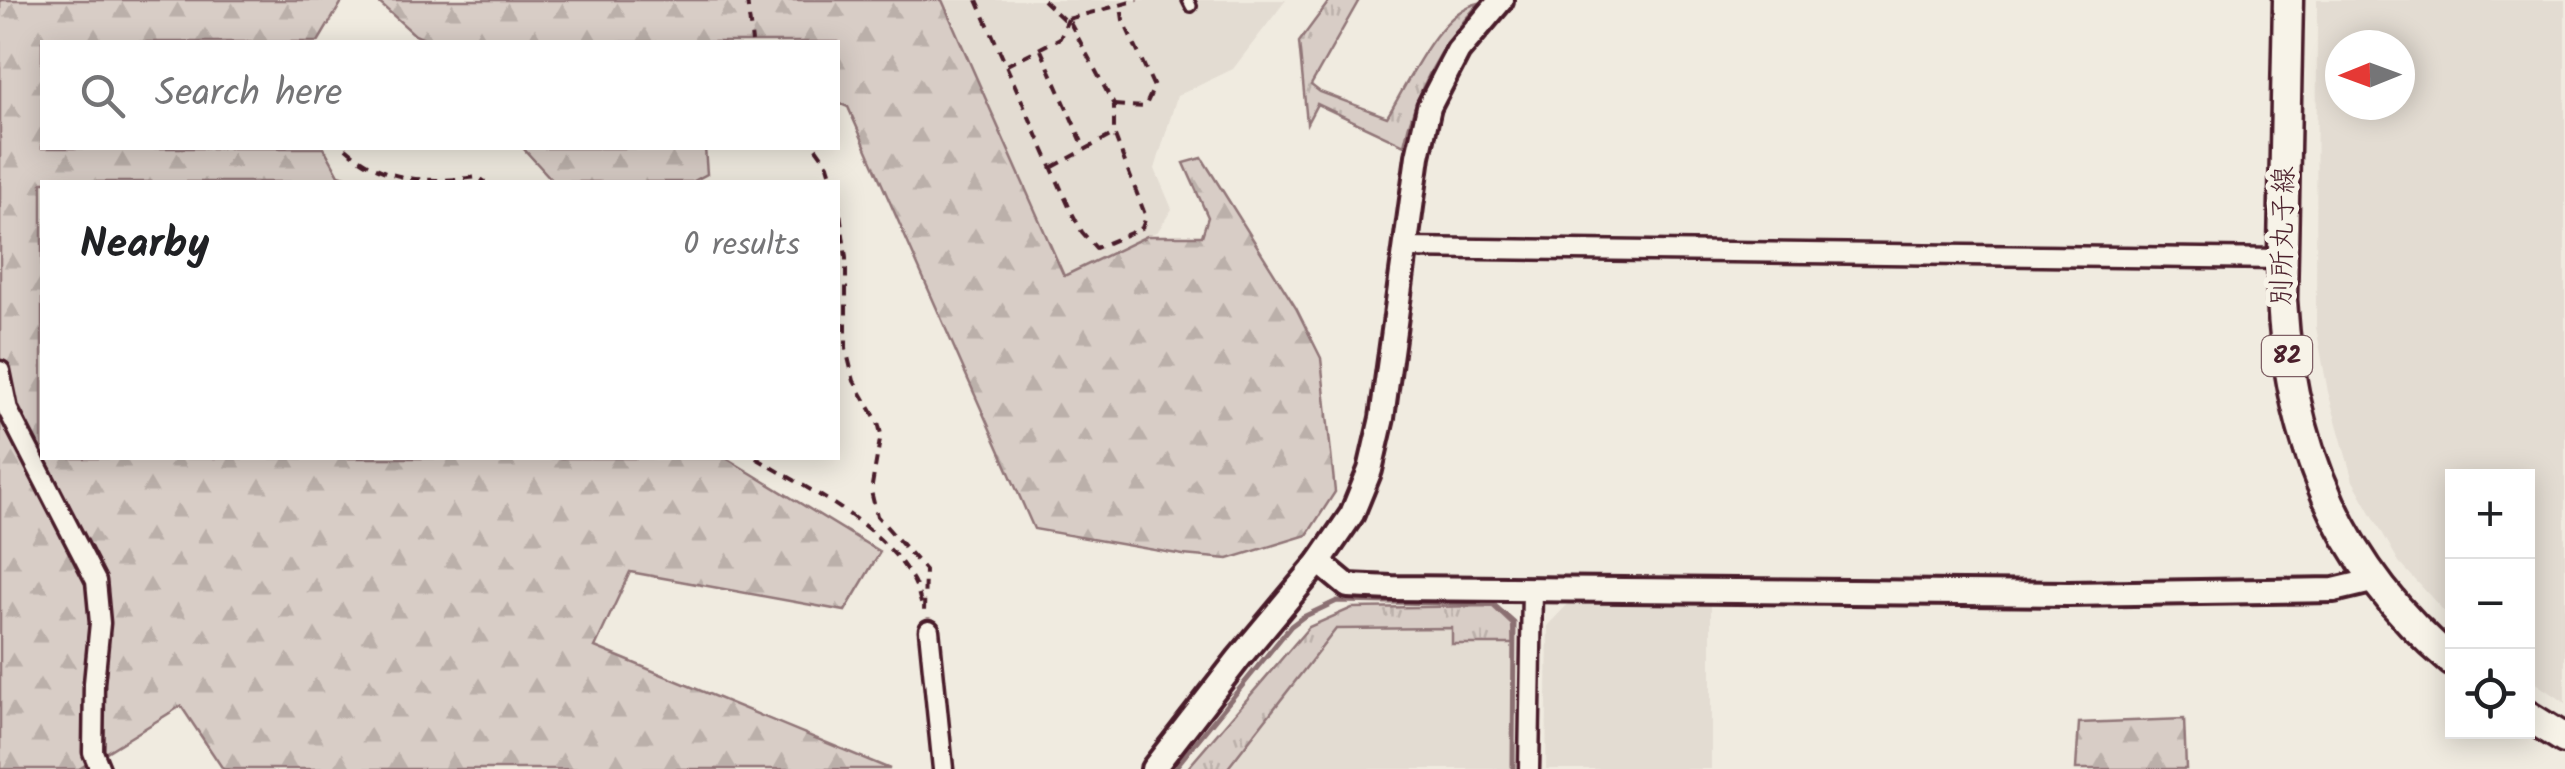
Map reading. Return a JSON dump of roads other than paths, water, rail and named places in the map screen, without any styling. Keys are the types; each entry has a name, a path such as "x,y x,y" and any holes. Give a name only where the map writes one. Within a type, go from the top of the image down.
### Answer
{"main road":[{"name":"別所丸子線","path":"2288,0 2284,344 2305,447 2345,538 2399,610 2445,654"},
{"path":"2535,720 2565,739"}],"street":[{"path":"1152,769 1320,562 1352,514 1370,470 1382,418 1404,248 1429,107 1458,51 1501,0"},
{"path":"1404,248 2283,260"},
{"path":"0,370 8,410 96,582 100,623 94,683 94,752 100,769"},
{"path":"1320,562 1348,586 2068,594 2334,590 2376,580"},
{"path":"1528,769 1532,589"},
{"path":"930,630 943,769"}],"waterway":[{"path":"1174,769 1291,626 1337,601 1493,604 1514,623 1513,769"}]}
